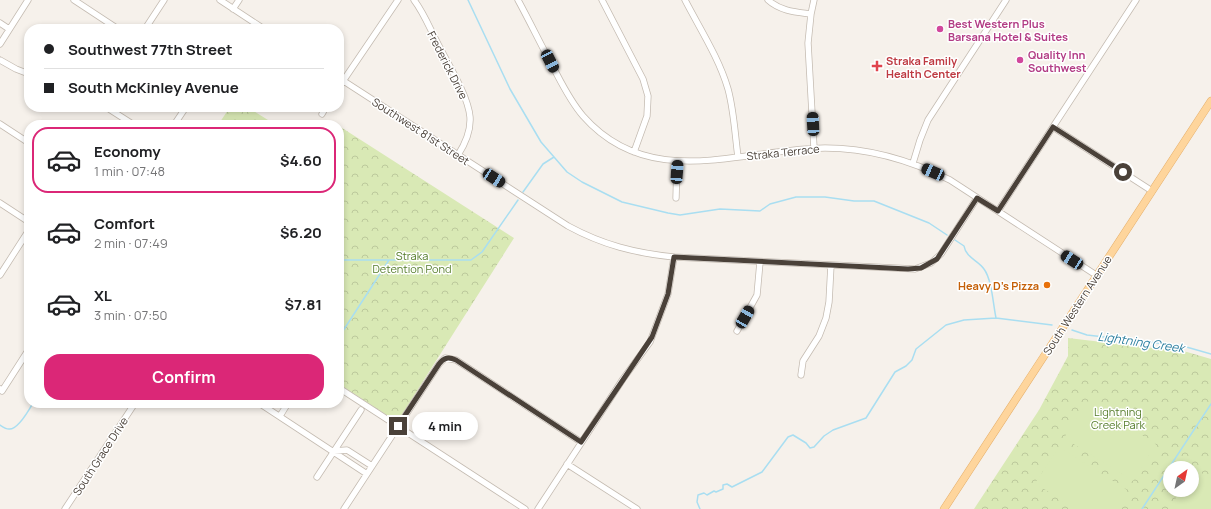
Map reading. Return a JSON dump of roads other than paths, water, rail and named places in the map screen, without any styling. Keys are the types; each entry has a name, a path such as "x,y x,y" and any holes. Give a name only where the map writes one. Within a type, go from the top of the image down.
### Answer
{"main road":[{"name":"South Western Avenue","path":"944,509 1211,101"}],"street":[{"path":"0,44 28,0"},
{"path":"74,0 110,24"},
{"path":"148,24 164,0"},
{"path":"220,0 256,24"},
{"path":"233,9 239,0"},
{"path":"344,75 398,0"},
{"name":"Frederick Drive","path":"414,0 460,87 468,106 470,118 469,131 458,155"},
{"name":"Straka Terrace","path":"518,0 566,92 579,111 589,123 617,144 655,159 677,162 702,161 814,148 837,148 868,151 889,156 913,163 950,180 1096,275"},
{"path":"602,0 643,79 648,96 649,109 634,152"},
{"path":"685,0 716,59 725,80 730,99 738,157"},
{"path":"768,0 778,7 789,11 811,14"},
{"path":"814,0 808,43 814,148"},
{"path":"913,163 928,120 1006,0"},
{"path":"998,211 1136,0"},
{"path":"0,23 9,29"},
{"path":"0,60 16,70 24,72"},
{"name":"Southwest 81st Street","path":"344,81 553,217 588,236 625,250 652,255 760,262 916,269 937,259 977,198"},
{"path":"114,112 126,120"},
{"path":"0,124 24,140"},
{"path":"1053,127 1152,191"},
{"path":"676,198 677,162"},
{"path":"0,204 24,219"},
{"path":"0,275 24,238"},
{"path":"538,509 652,337 668,294 674,257"},
{"path":"737,331 757,295 760,262"},
{"path":"802,375 803,361 819,336 826,318 829,302 831,265"},
{"path":"1,390 24,356"},
{"path":"344,509 439,364 445,358 456,360 581,442"},
{"path":"344,391 525,509"},
{"name":"South Grace Drive","path":"65,509 132,408"},
{"path":"267,408 367,474"},
{"path":"280,416 285,408"},
{"path":"317,477 361,410"},
{"path":"334,451 347,450 372,466"},
{"path":"567,464 637,509"}],"waterway":[{"path":"468,0 510,89 541,142 567,172 582,182 622,202 680,215 720,209 760,211 770,204 796,197 825,197 854,201 874,201 929,223 947,235"},
{"path":"523,192 543,164 554,157"},
{"path":"344,260 471,260 482,252 518,200"},
{"path":"955,240 964,246 967,253 982,266 987,274 991,286 996,318"},
{"path":"344,329 389,260"},
{"name":"Lightning Creek","path":"700,509 697,502 698,495 704,493 707,495 714,491 716,492 723,489 723,485 727,484 732,487 762,472 788,437 793,435 806,443 810,448 814,447 824,436 833,430 866,418 895,372 906,366 912,360 916,349 946,325 964,320 996,318 1052,325"},
{"name":"Lightning Creek","path":"1072,330 1087,335 1183,346 1211,354"},
{"path":"1142,509 1211,404"},
{"path":"0,425 8,429 16,426 30,408"}],"place":[{"name":"Best Western Plus Barsana Hotel & Suites","path":"940,29"},
{"name":"Quality Inn Southwest","path":"1020,60"},
{"name":"Straka Family Health Center","path":"877,66"},
{"name":"Heavy D's Pizza","path":"1047,285"}],"park label":[{"name":"Straka Detention Pond","path":"412,261"},
{"name":"Lightning Creek Park","path":"1118,417"}]}
